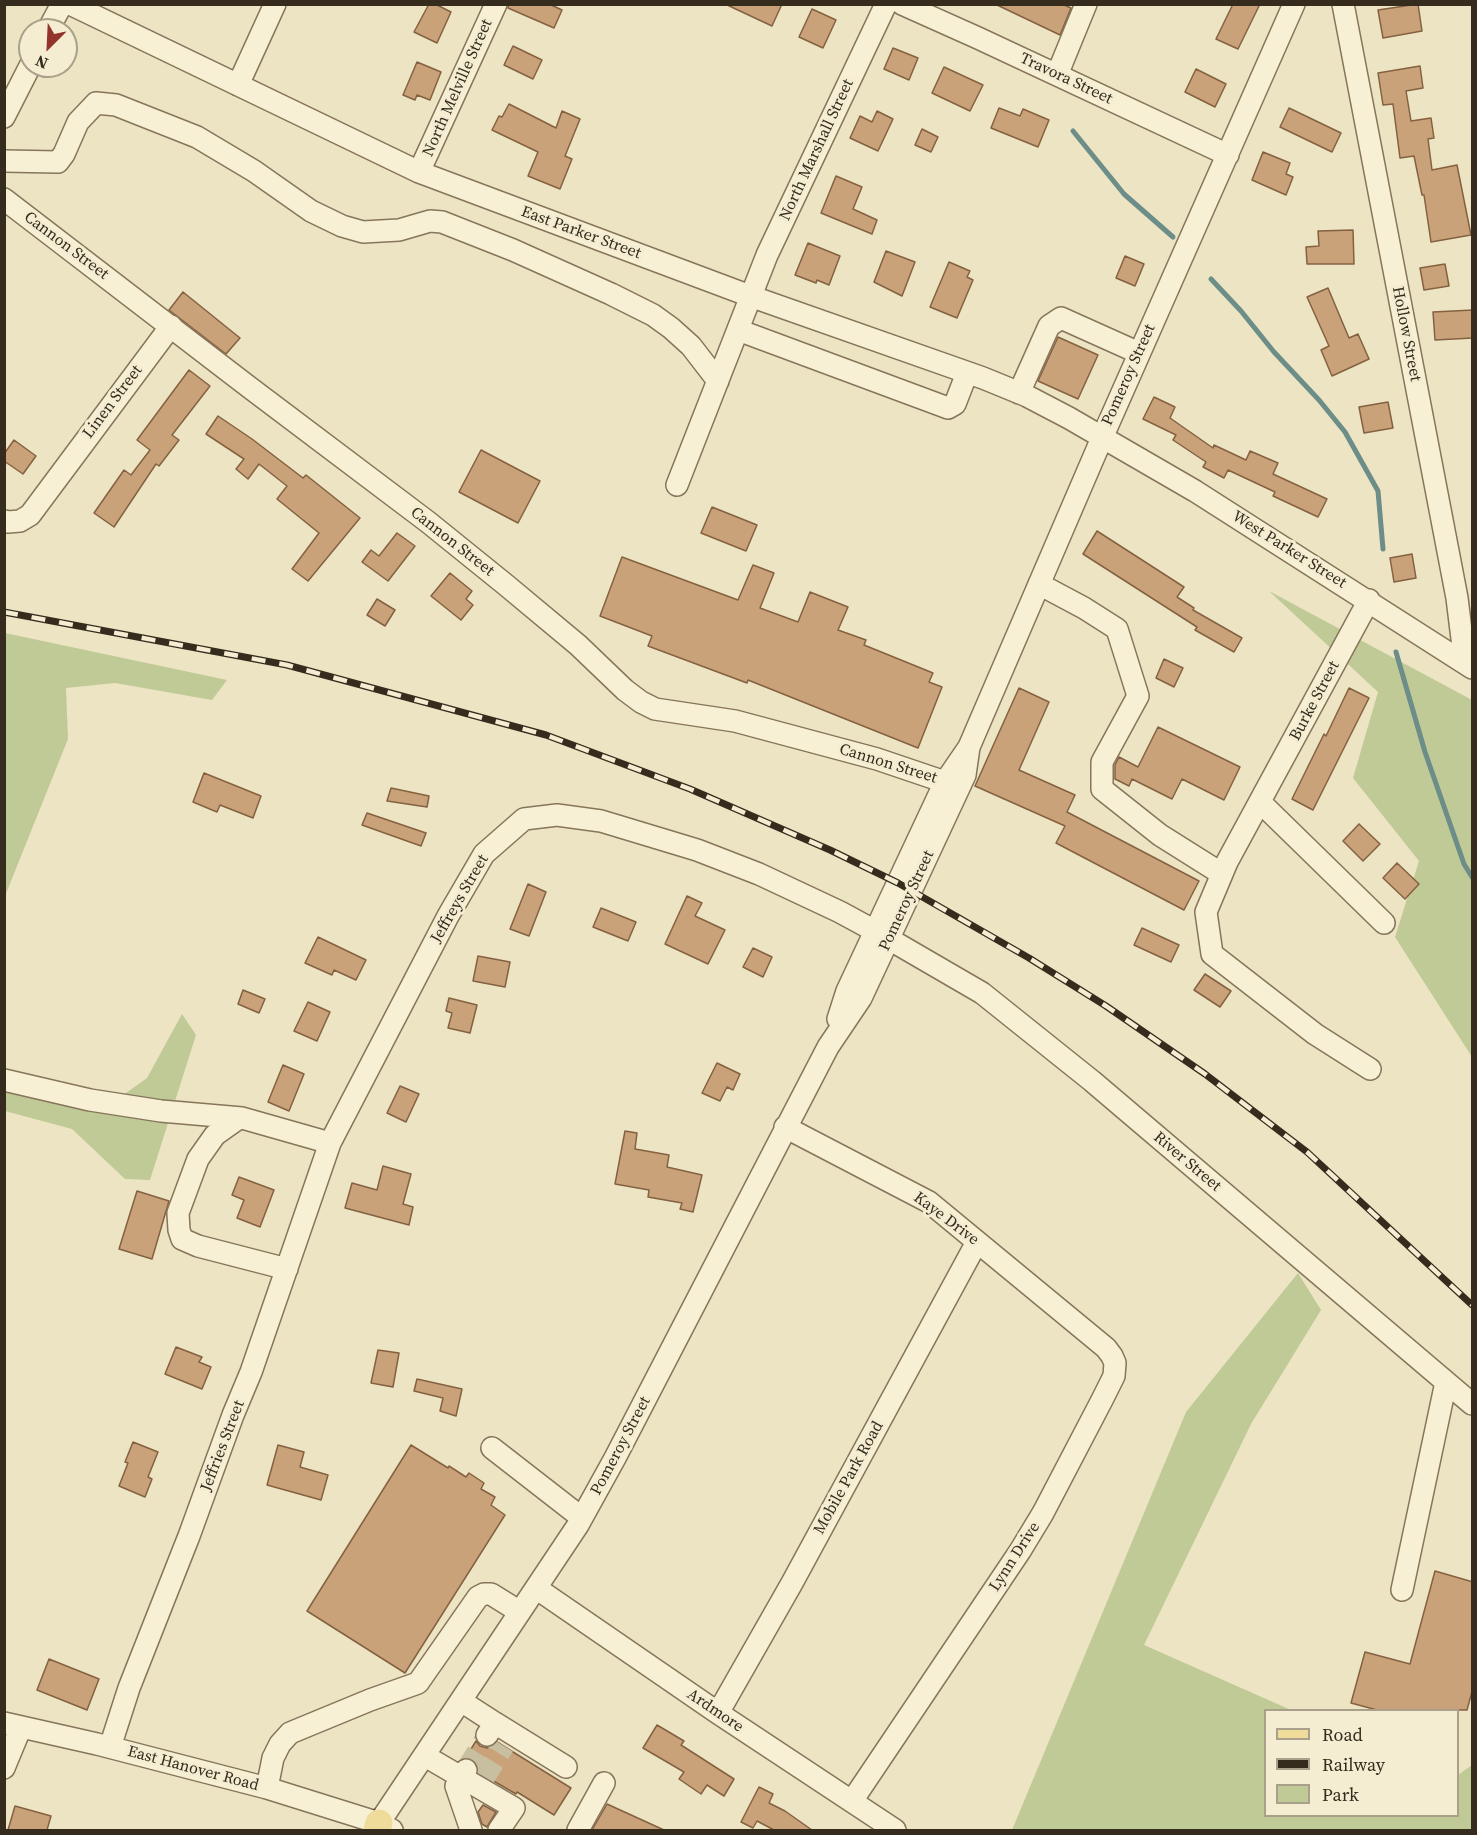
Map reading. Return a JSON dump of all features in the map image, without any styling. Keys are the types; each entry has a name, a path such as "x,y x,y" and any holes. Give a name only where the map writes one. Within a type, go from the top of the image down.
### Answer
{"street":[{"path":"54,18 62,4"},
{"name":"East Parker Street","path":"70,4 419,172 750,296 1019,393 1069,418 1102,438"},
{"path":"238,85 275,4"},
{"name":"North Melville Street","path":"419,172 496,4"},
{"name":"North Marshall Street","path":"678,485 767,255 886,4"},
{"name":"Travora Street","path":"902,4 1228,155"},
{"path":"1057,75 1086,4"},
{"name":"Pomeroy Street","path":"882,935 945,782 969,747 1139,353 1294,4"},
{"name":"Hollow Street","path":"1343,4 1469,666"},
{"path":"4,117 24,78"},
{"path":"4,161 58,162 78,123 96,103 116,105 196,137 254,171 311,211 342,226 363,232 399,230 430,221 442,222 513,250 611,294 653,315 671,328 691,346 718,381"},
{"name":"Cannon Street","path":"4,199 462,550 578,645 625,690 641,702 654,709 735,720 877,759 945,782"},
{"path":"1019,393 1049,326 1061,318 1139,353"},
{"name":"Linen Street","path":"4,521 20,521 30,515 171,326"},
{"path":"738,330 948,408 955,404 967,373"},
{"name":"West Parker Street","path":"1102,438 1195,491 1469,666"},
{"path":"1040,584 1117,629 1138,696 1102,762 1102,789 1160,835 1222,874"},
{"name":"Burke Street","path":"1369,600 1222,874 1206,912 1212,954 1315,1034 1370,1070"},
{"name":"Pomeroy Street","path":"383,1828 425,1756 582,1518 828,1047 847,991 882,935 965,775 969,747"},
{"path":"1260,802 1384,923"},
{"name":"Jeffreys Street","path":"330,1143 448,916 484,854 524,819 557,815 601,821 697,850 759,874"},
{"name":"River Street","path":"759,874 840,912 982,993 1101,1089 1473,1404"},
{"path":"4,1080 90,1100 161,1111 239,1118 330,1143"},
{"path":"239,1118 215,1135 198,1159 178,1213 179,1230 182,1239 198,1246 287,1269"},
{"name":"Kaye Drive","path":"785,1127 929,1202 1062,1312"},
{"name":"Jeffries Street","path":"110,1747 129,1688 189,1536 233,1415 252,1372 330,1143"},
{"name":"Mobile Park Road","path":"717,1713 792,1583 977,1242"},
{"name":"Lynn Drive","path":"852,1801 1020,1551 1043,1513 1114,1376 1115,1364 1106,1348 1062,1312"},
{"path":"1402,1590 1446,1382"},
{"path":"492,1448 582,1518"},
{"name":"Ardmore","path":"536,1588 717,1713 895,1830"},
{"path":"267,1788 273,1758 280,1744 290,1733 418,1683 478,1597 491,1594 520,1612"},
{"path":"461,1701 500,1735 566,1767"},
{"path":"4,1768 13,1725"},
{"name":"East Hanover Road","path":"13,1725 110,1747 267,1788 383,1828"},
{"path":"425,1756 472,1778 514,1808 503,1829"},
{"path":"471,1830 456,1786 472,1778"},
{"path":"578,1830 604,1783"}],"green space":[{"path":"1269,591 1472,700 1472,1057 1395,937 1419,861 1353,778 1378,692"},
{"path":"5,633 227,680 212,700 115,683 66,688 68,739 5,896"},
{"path":"182,1014 196,1035 150,1180 125,1179 72,1129 5,1111 4,1065 25,1095 76,1105 126,1093 147,1078"},
{"path":"1298,1273 1321,1310 1251,1424 1144,1645 1289,1709 1264,1709 1264,1817 1459,1817 1459,1774 1472,1765 1472,1830 1012,1830 1186,1412"}],"building":[{"path":"429,4 435,4 451,12 437,43 414,32"},
{"path":"508,4 549,4 562,10 554,28 508,8"},
{"path":"725,4 782,4 772,26"},
{"path":"995,4 1062,4 1071,8 1060,35"},
{"path":"1233,4 1260,4 1238,49 1216,39"},
{"path":"1418,4 1422,31 1383,38 1378,10"},
{"path":"812,9 836,20 823,48 799,37"},
{"path":"513,46 542,60 533,79 504,65"},
{"path":"893,48 918,58 909,80 884,69"},
{"path":"417,62 441,72 430,100 417,95 415,100 403,95"},
{"path":"1420,66 1423,88 1406,91 1411,121 1431,118 1434,138 1428,139 1432,170 1457,165 1471,235 1431,242 1424,195 1422,195 1414,156 1400,158 1393,104 1383,105 1378,73"},
{"path":"944,67 983,85 970,111 932,93"},
{"path":"1196,69 1226,84 1215,107 1185,92"},
{"path":"509,104 556,128 562,111 580,119 565,156 572,159 560,189 528,176 538,152 492,130 499,116 502,117"},
{"path":"999,108 1020,116 1023,109 1049,120 1038,147 991,128"},
{"path":"1289,108 1341,133 1332,152 1280,127"},
{"path":"877,111 893,119 878,151 850,138 860,116 872,122"},
{"path":"922,129 938,137 931,152 915,145"},
{"path":"1263,152 1290,163 1286,174 1293,177 1286,195 1252,180"},
{"path":"836,176 862,187 853,209 877,220 872,234 821,213"},
{"path":"1353,230 1354,264 1307,264 1306,247 1319,246 1318,231"},
{"path":"808,243 840,256 829,285 795,275"},
{"path":"886,251 915,262 902,296 874,282"},
{"path":"1125,256 1144,264 1135,286 1116,278"},
{"path":"949,262 970,271 967,277 973,280 957,318 930,307"},
{"path":"1445,264 1449,286 1424,290 1420,268"},
{"path":"1328,288 1349,338 1358,334 1369,359 1332,376 1321,350 1329,346 1307,297"},
{"path":"183,292 240,338 226,354 169,310"},
{"path":"1473,310 1473,338 1435,340 1433,312"},
{"path":"1058,337 1098,355 1078,399 1038,381"},
{"path":"189,370 210,386 172,435 179,440 159,466 156,464 114,527 94,513 124,470 131,475 150,450 137,440"},
{"path":"1154,397 1175,407 1170,418 1213,448 1214,445 1246,460 1250,451 1278,463 1273,474 1327,499 1318,517 1273,496 1275,492 1228,470 1224,478 1203,467 1206,462 1173,440 1176,435 1143,419"},
{"path":"1388,402 1393,428 1364,433 1359,407"},
{"path":"218,416 303,478 306,475 360,518 308,581 292,569 319,533 277,499 287,486 259,464 248,479 236,469 244,459 206,434"},
{"path":"14,440 36,456 23,474 4,461 4,454"},
{"path":"481,450 540,481 518,523 459,492"},
{"path":"712,507 757,525 746,551 701,533"},
{"path":"1097,531 1184,587 1177,597 1194,608 1193,610 1242,638 1234,652 1195,630 1197,627 1083,554"},
{"path":"397,533 415,546 388,581 362,562 371,550 379,556"},
{"path":"1412,554 1416,578 1394,582 1390,558"},
{"path":"622,557 738,600 753,565 774,573 760,608 798,622 810,592 848,607 838,630 866,640 864,645 933,673 929,682 942,687 918,748 748,680 747,683 648,646 652,636 600,616"},
{"path":"450,573 472,591 466,599 473,605 461,620 431,596"},
{"path":"377,599 395,610 385,626 367,615"},
{"path":"1164,659 1183,668 1174,687 1156,678"},
{"path":"1019,688 1049,702 1019,770 1075,795 1067,812 1199,881 1184,910 1056,843 1065,826 975,786"},
{"path":"1349,688 1369,698 1313,810 1292,799"},
{"path":"1158,727 1240,767 1224,800 1182,779 1172,799 1132,779 1129,786 1115,779 1115,765 1119,757 1138,767"},
{"path":"204,773 261,796 253,818 220,805 217,812 193,802"},
{"path":"391,788 429,796 427,807 387,801"},
{"path":"367,813 426,833 421,846 362,825"},
{"path":"1359,824 1380,844 1363,861 1343,841"},
{"path":"1397,863 1419,884 1405,899 1383,878"},
{"path":"528,884 546,892 529,936 510,929"},
{"path":"687,896 702,903 695,916 725,930 708,964 665,944"},
{"path":"601,908 636,922 628,941 593,927"},
{"path":"1142,928 1179,945 1171,962 1134,945"},
{"path":"318,937 366,960 356,980 334,970 332,975 305,963"},
{"path":"753,948 772,957 763,977 743,967"},
{"path":"478,956 510,962 505,987 473,981"},
{"path":"1205,974 1231,991 1220,1007 1194,990"},
{"path":"243,990 265,999 259,1013 238,1004"},
{"path":"449,998 477,1005 470,1033 448,1028 452,1013 446,1011"},
{"path":"308,1002 330,1012 317,1041 294,1031"},
{"path":"717,1063 740,1074 733,1090 727,1087 720,1101 702,1093"},
{"path":"283,1065 304,1074 289,1111 268,1102"},
{"path":"400,1086 419,1094 406,1122 387,1113"},
{"path":"625,1131 637,1133 635,1149 669,1155 667,1167 702,1175 693,1212 680,1209 682,1203 648,1197 649,1190 615,1184"},
{"path":"383,1166 411,1174 403,1204 413,1207 409,1225 345,1208 352,1183 377,1190"},
{"path":"239,1177 274,1190 260,1227 237,1218 244,1200 232,1195"},
{"path":"137,1191 169,1201 152,1259 119,1249"},
{"path":"176,1347 202,1357 199,1362 211,1367 202,1389 165,1374"},
{"path":"378,1350 399,1353 393,1387 371,1383"},
{"path":"417,1379 462,1389 456,1416 440,1411 443,1398 414,1391"},
{"path":"133,1442 158,1452 148,1477 152,1479 145,1497 119,1486"},
{"path":"278,1445 304,1452 300,1467 328,1475 321,1500 267,1485"},
{"path":"411,1445 448,1468 449,1466 466,1477 469,1473 484,1483 481,1489 495,1497 491,1505 505,1515 405,1673 307,1611"},
{"path":"1435,1571 1473,1582 1473,1688 1467,1710 1373,1709 1351,1703 1365,1652 1410,1664"},
{"path":"49,1659 99,1679 87,1710 37,1690"},
{"path":"657,1725 684,1741 681,1745 734,1779 724,1796 707,1785 701,1794 679,1779 684,1772 643,1748"},
{"path":"476,1741 480,1746 487,1748 497,1742 571,1788 554,1815 478,1772 478,1765 474,1760 466,1757"},
{"path":"759,1787 773,1794 769,1803 812,1830 774,1830 757,1821 753,1828 741,1822"},
{"path":"607,1804 664,1830 592,1830"},
{"path":"483,1805 496,1812 487,1827 482,1824 478,1812"},
{"path":"15,1806 51,1816 47,1830 8,1830"}],"waterway":[{"path":"1073,131 1124,194 1173,237"},
{"path":"1211,279 1345,432 1378,491 1383,549"},
{"path":"1396,652 1425,752 1464,864 1472,877"}],"tunnel":[{"path":"466,1770 487,1736"},
{"path":"483,1780 504,1746"}],"railway":[{"path":"4,612 287,665 546,735 690,789 830,850 898,883 1029,958 1106,1006 1205,1074 1307,1152 1472,1305"}]}
